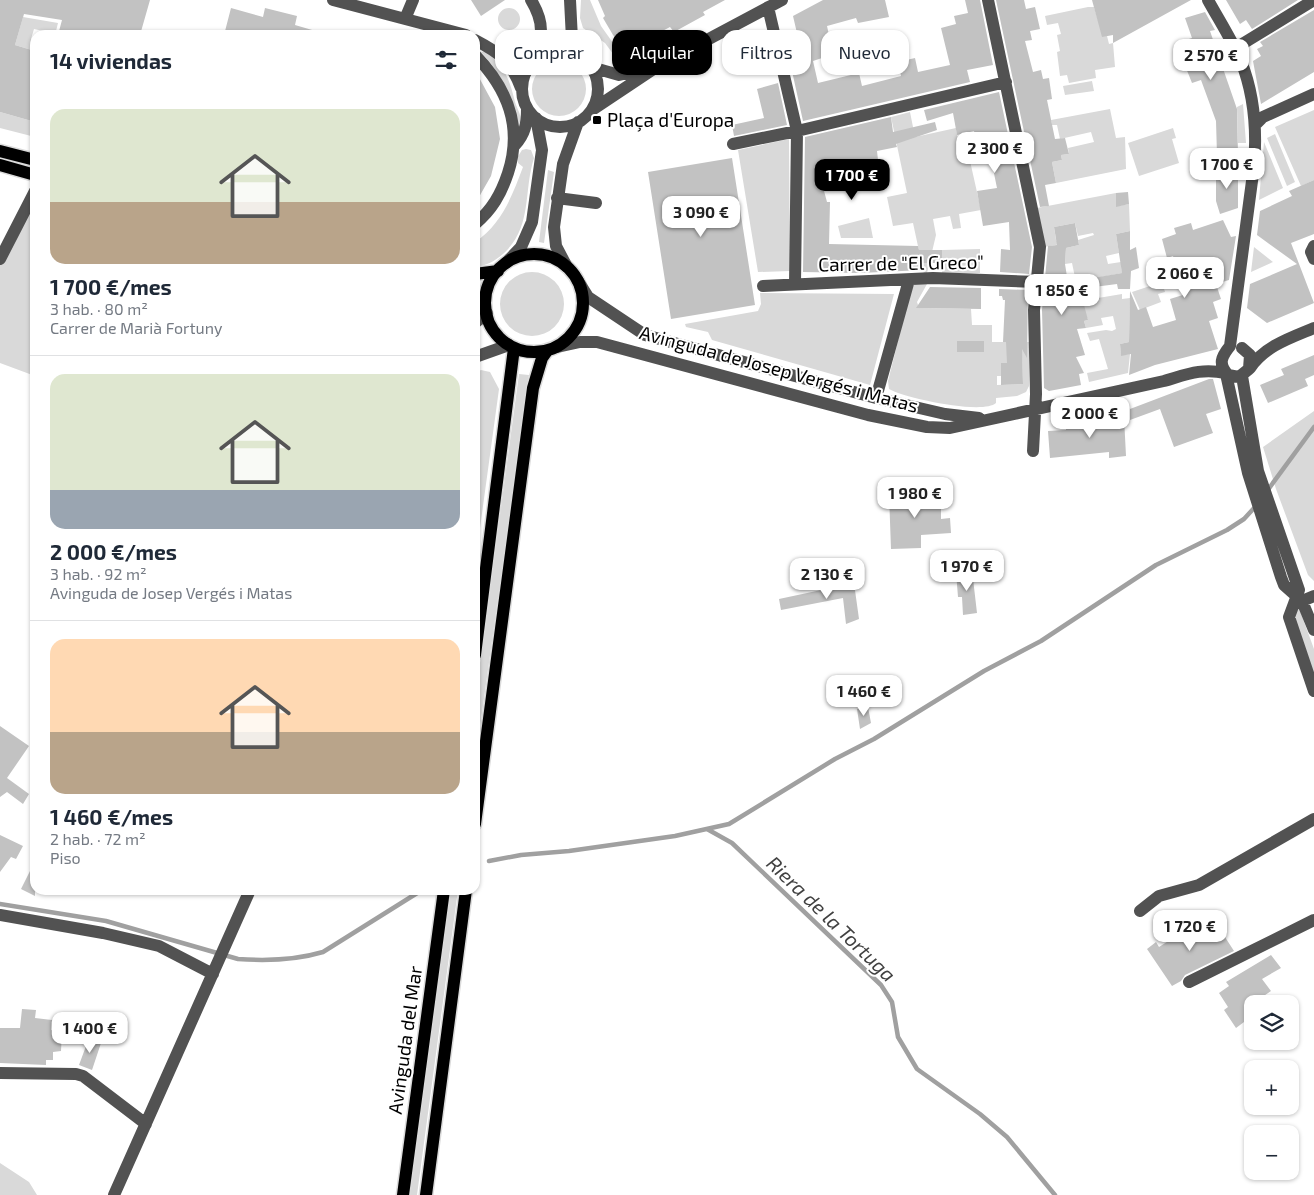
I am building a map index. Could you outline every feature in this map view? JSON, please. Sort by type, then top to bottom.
[{"type":"main road","points":[[0,151],[30,159]]},
{"type":"main road","points":[[0,165],[30,174]]},
{"type":"main road","points":[[480,273],[502,267],[519,256],[535,254],[552,258],[567,267],[578,281],[583,300],[580,320],[570,337],[552,349],[534,352],[512,346],[496,333],[482,310],[487,290],[502,267]]},
{"type":"main road","points":[[480,617],[509,396],[512,346]]},
{"type":"main road","points":[[480,787],[532,398],[536,376],[552,349]]},
{"type":"main road","name":"Avinguda del Mar","points":[[403,1195],[443,895]]},
{"type":"main road","points":[[427,1193],[465,895]]},
{"type":"street","points":[[333,0],[351,3],[448,30]]},
{"type":"street","points":[[405,19],[413,0]]},
{"type":"street","points":[[530,0],[541,19],[542,30]]},
{"type":"street","points":[[570,0],[572,30]]},
{"type":"street","points":[[712,37],[782,0]]},
{"type":"street","points":[[988,0],[1040,247],[1034,310],[1036,394],[1033,451]]},
{"type":"street","points":[[1208,0],[1245,72],[1255,125],[1254,166],[1230,346],[1224,353],[1221,363],[1226,373],[1254,491],[1281,577],[1284,585],[1303,596]]},
{"type":"street","points":[[1234,49],[1314,0]]},
{"type":"street","points":[[768,7],[798,131],[795,284]]},
{"type":"street","points":[[434,26],[442,30]]},
{"type":"street","points":[[480,43],[506,59],[515,72],[532,114],[542,150],[532,222],[521,247],[502,267]]},
{"type":"street","points":[[480,60],[491,71],[502,91],[513,120],[515,145]]},
{"type":"street","points":[[522,89],[525,75]]},
{"type":"street","points":[[590,112],[596,101],[598,90],[595,75]]},
{"type":"street","points":[[532,114],[551,126],[562,127],[578,122],[645,75]]},
{"type":"street","points":[[733,144],[798,131],[1006,82]]},
{"type":"street","points":[[1255,125],[1266,115],[1314,94]]},
{"type":"street","points":[[480,219],[492,207],[503,188],[515,145],[532,114]]},
{"type":"street","points":[[567,267],[556,246],[554,227],[562,164],[578,122]]},
{"type":"street","points":[[557,198],[596,203]]},
{"type":"street","points":[[0,259],[30,200]]},
{"type":"street","points":[[1314,246],[1311,252],[1314,259]]},
{"type":"street","points":[[876,398],[909,280]]},
{"type":"street","name":"Carrer de \"El Greco\"","points":[[763,286],[909,280],[1037,282]]},
{"type":"street","name":"Avinguda de Josep Vergés i Matas","points":[[578,281],[588,296],[645,335],[876,398],[945,414],[992,419]]},
{"type":"street","points":[[1226,373],[1234,377],[1245,373],[1257,357],[1274,346],[1314,328]]},
{"type":"street","name":"Avinguda de Josep Vergés i Matas","points":[[552,349],[580,342],[597,342],[622,347],[868,414],[927,427],[950,428],[1164,381],[1196,371],[1204,370],[1226,373]]},
{"type":"street","points":[[480,356],[512,346]]},
{"type":"street","points":[[1224,353],[1231,347],[1256,349],[1274,346]]},
{"type":"street","points":[[1242,348],[1250,356],[1245,373],[1258,471],[1314,630]]},
{"type":"street","name":"Avinguda de Josep Vergés i Matas","points":[[1196,371],[1224,353]]},
{"type":"street","points":[[1303,596],[1292,605],[1289,617],[1314,691]]},
{"type":"street","points":[[1140,912],[1159,896],[1185,891],[1199,885],[1314,820]]},
{"type":"street","points":[[114,1195],[248,895]]},
{"type":"street","points":[[0,915],[103,933],[159,946],[215,970]]},
{"type":"street","points":[[1189,982],[1314,920]]},
{"type":"street","points":[[0,1073],[76,1074],[83,1076],[146,1124]]},
{"type":"shaded area","points":[[581,0],[590,0],[601,26],[612,42],[612,53],[602,41],[602,30],[586,30],[583,28],[580,18]]},
{"type":"shaded area","points":[[1094,7],[1100,27],[1107,36],[1109,44],[1113,43],[1115,67],[1095,70],[1096,78],[1069,83],[1067,75],[1060,76],[1057,52],[1060,51],[1057,35],[1061,34],[1058,23],[1047,25],[1045,16]]},
{"type":"shaded area","points":[[505,9],[513,9],[519,15],[519,23],[513,29],[505,29],[499,23],[499,15]]},
{"type":"shaded area","points":[[23,17],[58,23],[56,30],[30,30],[30,50],[15,45]]},
{"type":"shaded area","points":[[486,51],[495,60],[495,70],[489,61],[481,52]]},
{"type":"shaded area","points":[[499,75],[505,75],[508,80],[520,115],[517,128],[512,106]]},
{"type":"shaded area","name":"Plaça d'Europa","points":[[536,75],[582,75],[585,84],[584,99],[578,108],[569,114],[559,116],[549,114],[540,108],[534,99],[532,89]]},
{"type":"shaded area","points":[[1092,81],[1094,91],[1065,95],[1063,86]]},
{"type":"shaded area","points":[[1243,104],[1246,143],[1238,143],[1237,107]]},
{"type":"shaded area","points":[[1110,109],[1116,138],[1125,137],[1126,169],[1056,183],[1052,162],[1062,160],[1061,155],[1069,154],[1068,148],[1094,142],[1091,132],[1060,139],[1057,125],[1052,125],[1051,120]]},
{"type":"shaded area","points":[[1314,110],[1314,180],[1301,186],[1275,127]]},
{"type":"shaded area","points":[[0,112],[30,121],[30,136],[0,128]]},
{"type":"shaded area","points":[[910,112],[915,137],[956,128],[958,141],[969,139],[971,151],[968,152],[981,210],[959,214],[961,228],[953,229],[950,216],[933,219],[936,235],[927,273],[924,274],[913,223],[893,226],[887,197],[907,193],[891,117]]},
{"type":"shaded area","points":[[1173,128],[1176,138],[1172,139],[1179,163],[1139,176],[1128,143]]},
{"type":"shaded area","points":[[1275,134],[1295,182],[1287,186],[1267,138]]},
{"type":"shaded area","points":[[789,139],[790,271],[758,272],[738,150]]},
{"type":"shaded area","points":[[1264,142],[1283,188],[1259,200]]},
{"type":"shaded area","points":[[522,150],[531,150],[534,158],[523,221],[512,244],[503,254],[494,261],[480,266],[480,238],[492,227],[505,209],[523,167],[518,163],[517,158]]},
{"type":"shaded area","points":[[548,170],[554,172],[544,243],[539,242]]},
{"type":"shaded area","points":[[1116,193],[1117,206],[1129,204],[1130,231],[1116,234],[1119,253],[1106,256],[1108,264],[1121,262],[1122,273],[1076,282],[1072,263],[1065,264],[1066,248],[1079,245],[1078,240],[1094,235],[1093,233],[1078,236],[1075,223],[1054,227],[1056,240],[1061,244],[1044,247],[1037,208]]},
{"type":"shaded area","points":[[30,205],[30,374],[0,363],[0,264]]},
{"type":"shaded area","points":[[869,218],[873,238],[841,238],[838,226]]},
{"type":"shaded area","points":[[1254,247],[1273,262],[1251,272]]},
{"type":"shaded area","points":[[980,249],[980,273],[942,274],[942,250]]},
{"type":"shaded area","points":[[532,272],[550,278],[558,286],[564,304],[558,322],[550,330],[532,336],[514,330],[506,322],[500,304],[506,286],[514,278]]},
{"type":"shaded area","points":[[1162,282],[1165,292],[1158,294],[1161,302],[1140,310],[1132,292]]},
{"type":"shaded area","points":[[915,284],[927,284],[917,302],[919,308],[971,309],[972,325],[992,325],[992,342],[1029,342],[1029,386],[1026,392],[1017,396],[996,398],[996,403],[976,407],[926,401],[889,389],[888,381],[911,289]],"holes":[[[957,341],[984,342],[984,352],[957,352]],[[1007,355],[1022,355],[1023,384],[997,385],[997,376],[1001,376],[1001,363],[1007,363]]]},
{"type":"shaded area","points":[[760,293],[894,294],[870,385],[712,340],[708,332],[686,327],[685,324],[758,311],[761,304]]},
{"type":"shaded area","points":[[1122,294],[1122,299],[1130,298],[1129,342],[1120,344],[1121,355],[1130,354],[1128,373],[1089,382],[1087,373],[1108,369],[1099,339],[1090,341],[1087,333],[1116,329],[1113,316],[1101,318],[1103,325],[1086,328],[1084,321],[1088,320],[1080,301]]},
{"type":"shaded area","points":[[480,370],[490,372],[499,389],[480,528]]},
{"type":"shaded area","points":[[519,374],[529,375],[480,727],[480,663]]},
{"type":"shaded area","points":[[1314,411],[1314,581],[1308,575],[1276,489],[1263,447]]},
{"type":"shaded area","points":[[1299,608],[1314,649],[1314,681],[1295,627],[1295,611]]},
{"type":"shaded area","points":[[448,895],[457,895],[417,1195],[408,1195]]},
{"type":"shaded area","points":[[0,1163],[29,1182],[37,1195],[0,1195]]},
{"type":"building","points":[[0,0],[150,0],[141,30],[59,30],[62,20],[24,14],[15,45],[30,50],[30,121],[0,112]]},
{"type":"building","points":[[471,0],[505,0],[481,16]]},
{"type":"building","points":[[598,0],[725,0],[703,12],[705,15],[678,30],[672,30],[670,27],[664,30],[612,30],[612,33],[603,18],[605,16]]},
{"type":"building","points":[[823,0],[885,0],[889,17],[858,23],[856,18],[827,26],[828,30],[821,30],[821,58],[813,61],[818,83],[851,75],[859,75],[862,86],[901,75],[909,75],[909,59],[915,58],[918,72],[950,65],[941,28],[956,24],[954,16],[968,13],[965,0],[980,0],[993,65],[967,70],[970,82],[803,121],[793,75],[811,75],[811,30],[796,30],[793,16]]},
{"type":"building","points":[[996,0],[1024,0],[1026,9],[1035,7],[1040,29],[1030,31],[1032,40],[1025,41],[1033,72],[1041,70],[1043,79],[1049,78],[1052,99],[1047,100],[1055,139],[1065,138],[1069,154],[1061,155],[1062,160],[1052,162],[1056,183],[1045,185],[1049,206],[1040,207]]},
{"type":"building","points":[[1092,0],[1191,0],[1113,43],[1113,35],[1102,37]]},
{"type":"building","points":[[1226,0],[1298,0],[1252,29],[1246,20],[1240,24]]},
{"type":"building","points":[[231,8],[263,17],[265,8],[297,16],[295,25],[312,30],[225,30]]},
{"type":"building","points":[[1314,10],[1314,72],[1261,104],[1253,61],[1261,56],[1257,49],[1263,46],[1260,42]]},
{"type":"building","points":[[1205,12],[1215,30],[1210,31],[1237,109],[1238,155],[1217,155],[1216,121],[1201,80],[1192,83],[1176,43],[1192,38],[1185,18]]},
{"type":"building","points":[[480,79],[495,107],[500,139],[491,176],[480,195]]},
{"type":"building","points":[[778,83],[787,125],[734,136],[732,125],[764,118],[757,89]]},
{"type":"building","points":[[999,92],[1032,247],[1029,274],[1000,272],[1001,249],[1010,250],[1009,222],[983,226],[977,191],[997,188],[991,159],[985,160],[985,156],[980,157],[974,131],[957,135],[953,113],[927,121],[924,110]]},
{"type":"building","points":[[891,117],[893,132],[935,122],[937,130],[896,144],[897,147],[877,151],[878,160],[827,170],[828,176],[820,176],[827,202],[830,202],[829,244],[918,246],[919,250],[942,250],[942,263],[921,263],[923,270],[860,273],[803,272],[805,137]]},
{"type":"building","points":[[732,158],[755,305],[671,319],[648,172]]},
{"type":"building","points":[[1238,167],[1238,208],[1220,214],[1216,201],[1216,174]]},
{"type":"building","points":[[1314,180],[1314,234],[1291,243],[1314,303],[1267,323],[1247,308],[1250,284],[1297,264],[1257,235],[1260,211],[1292,196],[1289,191]]},
{"type":"building","points":[[1128,192],[1129,204],[1116,207],[1116,193]]},
{"type":"building","points":[[1223,220],[1231,237],[1236,236],[1229,280],[1216,284],[1221,299],[1213,302],[1218,318],[1209,321],[1218,349],[1155,365],[1129,375],[1131,354],[1121,356],[1120,344],[1129,342],[1130,291],[1138,310],[1146,307],[1153,327],[1176,320],[1170,299],[1186,294],[1173,256],[1167,258],[1162,239],[1176,234],[1174,228],[1191,223],[1193,230]]},
{"type":"building","points":[[1075,223],[1079,245],[1066,248],[1065,264],[1068,283],[1083,281],[1085,300],[1083,301],[1088,320],[1084,321],[1086,328],[1077,329],[1085,355],[1076,357],[1084,373],[1079,374],[1081,385],[1049,391],[1044,388],[1042,310],[1048,246],[1057,245],[1054,227]]},
{"type":"building","points":[[1130,231],[1130,250],[1136,247],[1139,268],[1131,271],[1130,289],[1118,289],[1117,284],[1094,287],[1093,278],[1122,273],[1116,234]]},
{"type":"building","points":[[930,287],[981,288],[981,309],[916,308]]},
{"type":"building","points":[[999,289],[1028,290],[1027,358],[1022,349],[1023,384],[1001,385],[1001,363],[1007,363],[1006,342],[1003,342],[1005,300],[1003,300],[1002,296],[999,296]]},
{"type":"building","points":[[957,341],[984,341],[984,352],[957,352]]},
{"type":"building","points":[[1314,355],[1314,375],[1305,379],[1308,386],[1268,403],[1260,385],[1284,375],[1281,369]]},
{"type":"building","points":[[1213,379],[1221,409],[1206,414],[1213,433],[1174,447],[1160,409],[1130,420],[1130,409]]},
{"type":"building","points":[[1124,417],[1126,456],[1109,458],[1109,452],[1050,458],[1048,431],[1066,430],[1066,425],[1107,422],[1107,418]]},
{"type":"building","points":[[941,493],[941,519],[950,518],[951,533],[921,535],[921,548],[891,549],[889,494]]},
{"type":"building","points":[[972,570],[977,613],[963,615],[962,597],[958,597],[956,572]]},
{"type":"building","points":[[854,583],[859,619],[846,624],[843,598],[781,610],[779,599]]},
{"type":"building","points":[[868,707],[871,723],[860,729],[857,709]]},
{"type":"building","points":[[0,726],[29,746],[7,778],[29,794],[23,804],[7,792],[0,797]]},
{"type":"building","points":[[0,835],[23,846],[16,859],[11,857],[0,872]]},
{"type":"building","points":[[30,871],[30,894],[21,889]]},
{"type":"building","points":[[1214,920],[1234,951],[1185,975],[1181,981],[1172,986],[1147,949],[1156,942],[1159,947],[1184,931],[1189,939]]},
{"type":"building","points":[[1271,955],[1281,968],[1262,979],[1271,991],[1265,995],[1244,995],[1244,1022],[1236,1028],[1224,1010],[1228,1007],[1219,993],[1229,986],[1226,982]]},
{"type":"building","points":[[22,1009],[36,1010],[35,1018],[52,1020],[51,1030],[62,1032],[61,1051],[53,1052],[53,1060],[46,1060],[46,1065],[0,1063],[0,1028],[20,1028]]},
{"type":"building","points":[[89,1038],[101,1043],[92,1070],[79,1065]]},
{"type":"waterway","points":[[1267,491],[1314,427]]},
{"type":"waterway","points":[[489,861],[521,855],[569,851],[675,836],[729,824],[835,759],[874,739],[984,671],[1041,641],[1156,565],[1227,530],[1244,519],[1255,507]]},
{"type":"waterway","name":"Riera de la Tortuga","points":[[707,829],[732,843],[881,985],[892,1002],[898,1037],[917,1069],[980,1114],[1007,1137],[1055,1195]]},
{"type":"waterway","points":[[0,904],[106,921],[238,959],[270,960],[302,957],[323,952],[414,895]]},
{"type":"place","name":"Plaça d'Europa","points":[[597,120]]}]
